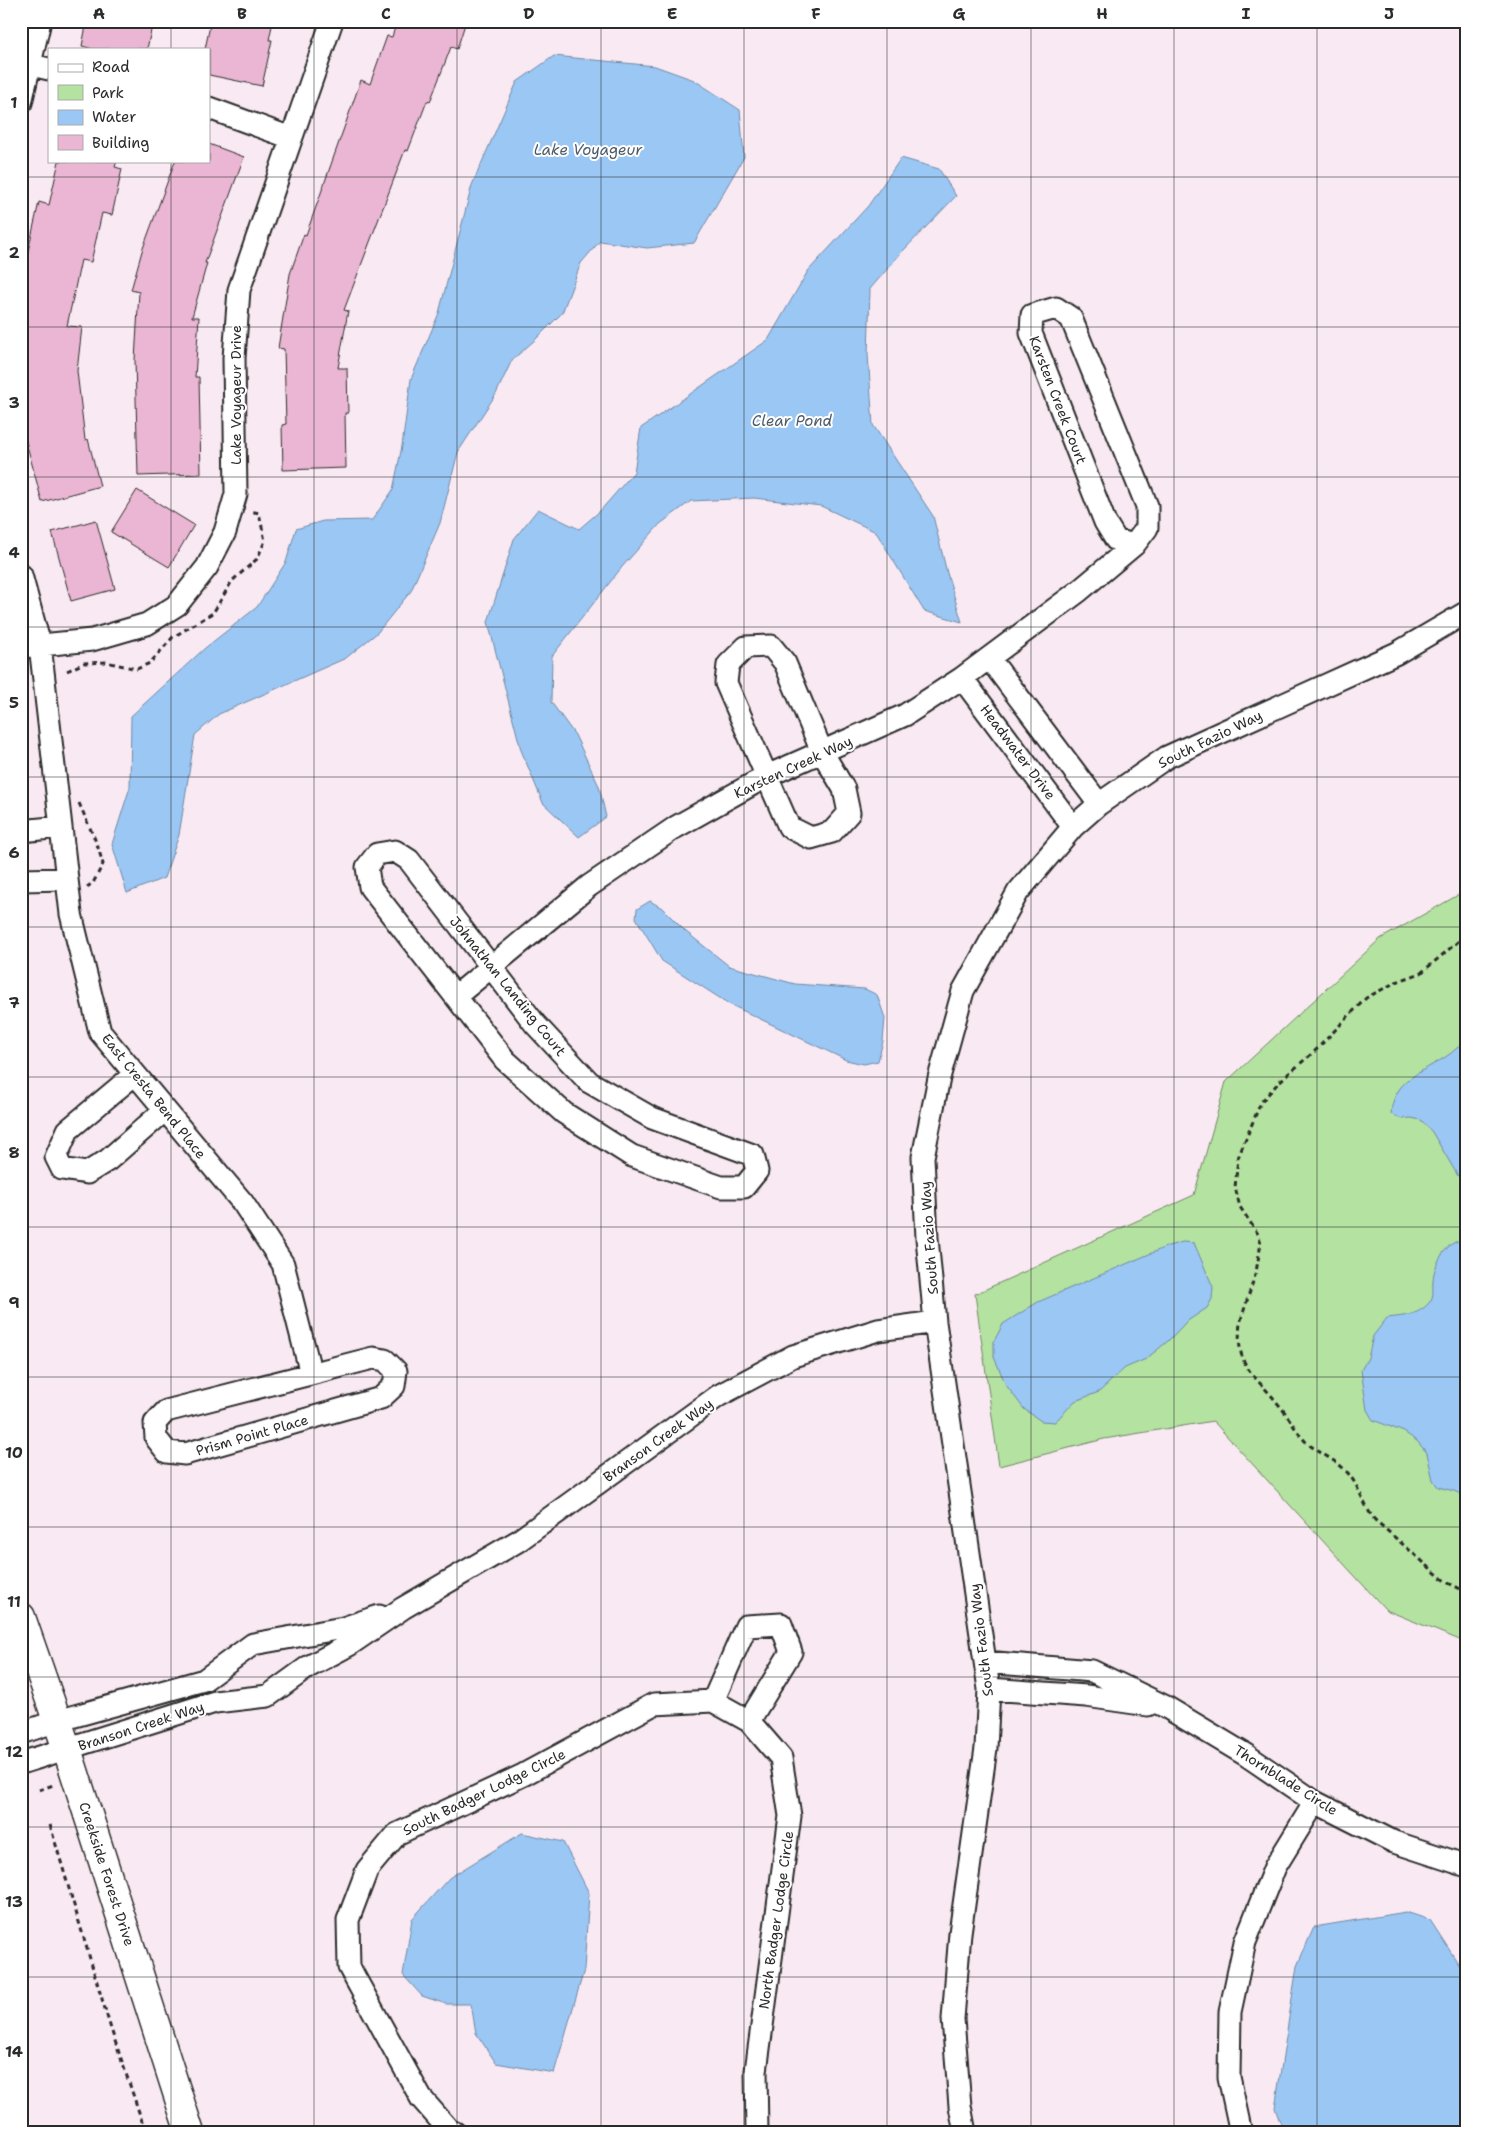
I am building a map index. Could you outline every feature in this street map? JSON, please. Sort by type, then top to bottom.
[{"type":"main road","name":"Creekside Forest Drive","points":[[21,1617],[67,1749],[190,2133]]},
{"type":"street","points":[[21,103],[40,67],[40,21]]},
{"type":"street","name":"Lake Voyageur Drive","points":[[30,646],[92,640],[147,624],[177,605],[207,567],[225,532],[236,494],[234,358],[239,290],[332,21]]},
{"type":"street","points":[[210,108],[291,138]]},
{"type":"street","name":"Karsten Creek Court","points":[[1056,308],[1071,318],[1147,506],[1147,528],[1134,544],[1116,540],[1105,522],[1031,333],[1032,315],[1056,308]]},
{"type":"street","name":"Karsten Creek Way","points":[[456,996],[589,886],[676,827],[767,776],[906,715],[962,678],[1079,591],[1134,544]]},
{"type":"street","name":"East Cresta Bend Place","points":[[21,575],[30,646],[61,827],[71,914],[100,1032],[243,1204],[283,1264],[311,1374]]},
{"type":"street","name":"South Fazio Way","points":[[965,2133],[960,2106],[953,2020],[960,1933],[986,1748],[989,1689],[935,1322],[927,1238],[923,1157],[938,1078],[962,992],[1018,892],[1073,826],[1098,804],[1167,757],[1397,653],[1467,612]]},
{"type":"street","points":[[771,646],[785,663],[822,752],[844,789],[849,813],[832,832],[811,838],[789,827],[767,776],[726,683],[728,665],[746,647],[771,646]]},
{"type":"street","points":[[989,658],[1098,804]]},
{"type":"street","name":"Headwater Drive","points":[[962,678],[1073,826]]},
{"type":"street","points":[[21,831],[61,827]]},
{"type":"street","name":"Johnathan Landing Court","points":[[395,851],[409,860],[535,1024],[588,1082],[652,1118],[753,1155],[757,1171],[744,1187],[721,1187],[632,1156],[564,1113],[505,1060],[456,996],[370,887],[367,866],[377,854],[395,851]]},
{"type":"street","points":[[21,880],[67,878]]},
{"type":"street","points":[[135,1074],[68,1130],[56,1157],[62,1169],[87,1173],[108,1160],[165,1110]]},
{"type":"street","name":"Branson Creek Way","points":[[21,1763],[215,1702],[268,1696],[308,1667],[349,1645],[402,1608],[518,1541],[718,1396],[794,1356],[878,1330],[935,1322]]},
{"type":"street","name":"Prism Point Place","points":[[373,1358],[385,1360],[396,1371],[394,1386],[382,1398],[185,1454],[167,1452],[156,1438],[155,1423],[166,1411],[311,1374],[373,1358]]},
{"type":"street","name":"Branson Creek Way","points":[[21,1733],[57,1721],[204,1680],[254,1644],[343,1628],[402,1608]]},
{"type":"street","points":[[713,1701],[746,1626],[781,1624],[791,1652],[749,1720]]},
{"type":"street","points":[[293,1638],[308,1667]]},
{"type":"street","name":"Thornblade Circle","points":[[986,1662],[1092,1671],[1166,1707],[1246,1754],[1315,1802],[1394,1842],[1467,1866]]},
{"type":"street","name":"Branson Creek Way","points":[[204,1680],[215,1702]]},
{"type":"street","name":"Thornblade Circle","points":[[989,1689],[1086,1696],[1166,1707]]},
{"type":"street","name":"South Badger Lodge Circle","points":[[451,2132],[421,2098],[349,1967],[348,1920],[367,1870],[397,1834],[523,1775],[654,1704],[713,1701]]},
{"type":"street","name":"North Badger Lodge Circle","points":[[713,1701],[749,1720],[781,1758],[790,1816],[756,2071],[757,2133]]},
{"type":"street","points":[[1241,2133],[1230,2077],[1230,2012],[1245,1942],[1275,1867],[1315,1802]]},
{"type":"path","points":[[1467,937],[1453,946],[1421,973],[1396,982],[1366,998],[1315,1051],[1267,1094],[1256,1110],[1238,1158],[1235,1187],[1240,1207],[1258,1234],[1261,1243],[1256,1272],[1238,1340],[1250,1374],[1281,1406],[1306,1442],[1347,1471],[1366,1510],[1375,1520],[1446,1582],[1467,1592]]},
{"type":"path","points":[[39,1790],[59,1783]]},
{"type":"path","points":[[50,1825],[111,2029],[146,2133]]},
{"type":"green space","points":[[1467,890],[1467,1643],[1386,1610],[1213,1421],[1104,1439],[999,1466],[975,1294],[1194,1195],[1226,1082],[1380,939]]},
{"type":"water","name":"Lake Voyageur","points":[[554,56],[655,66],[694,80],[740,110],[744,157],[694,243],[647,248],[600,241],[581,263],[562,313],[512,360],[496,394],[458,452],[440,523],[411,591],[377,633],[346,658],[219,714],[195,735],[179,835],[164,878],[127,893],[112,844],[130,787],[131,716],[205,648],[257,607],[286,562],[296,529],[323,521],[372,520],[393,490],[402,446],[411,379],[439,313],[472,185],[517,82]]},
{"type":"water","name":"Clear Pond","points":[[901,158],[939,169],[956,196],[901,253],[870,289],[868,355],[873,425],[933,516],[947,573],[962,622],[924,611],[876,532],[821,506],[754,498],[691,501],[660,524],[622,567],[552,656],[551,702],[575,735],[599,786],[606,817],[579,837],[543,803],[521,750],[488,622],[514,539],[538,509],[579,529],[600,511],[634,472],[641,428],[768,340],[808,271],[868,206]]},
{"type":"water","points":[[650,901],[662,908],[685,931],[729,966],[795,984],[865,989],[877,995],[885,1018],[883,1041],[878,1061],[864,1064],[846,1060],[729,1004],[662,961],[636,918],[637,909]]},
{"type":"water","points":[[1467,1036],[1467,1179],[1458,1176],[1432,1132],[1421,1120],[1402,1119],[1391,1114],[1394,1099],[1401,1087],[1410,1078],[1446,1057]]},
{"type":"water","points":[[1467,1240],[1467,1497],[1438,1487],[1433,1480],[1427,1453],[1417,1441],[1404,1432],[1373,1420],[1367,1410],[1361,1370],[1368,1358],[1373,1336],[1387,1318],[1415,1313],[1429,1303],[1433,1295],[1433,1276],[1446,1249],[1455,1242]]},
{"type":"water","points":[[1183,1242],[1194,1243],[1213,1287],[1212,1299],[1207,1308],[1186,1322],[1168,1341],[1146,1359],[1125,1368],[1099,1392],[1075,1401],[1055,1422],[1041,1421],[1024,1409],[1006,1385],[994,1357],[994,1341],[1003,1324],[1038,1302],[1168,1246]]},
{"type":"water","points":[[522,1833],[563,1842],[589,1893],[584,1970],[554,2073],[496,2063],[476,2033],[471,2004],[446,2004],[422,1996],[403,1975],[412,1919],[449,1878]]},
{"type":"water","points":[[1406,1912],[1430,1920],[1467,1977],[1467,2133],[1284,2133],[1275,2108],[1297,1966],[1314,1927]]},
{"type":"building","points":[[87,21],[153,21],[147,48],[89,48],[82,46]]},
{"type":"building","points":[[211,21],[273,21],[269,40],[272,40],[262,86],[210,75],[210,48],[205,48]]},
{"type":"building","points":[[397,21],[466,21],[457,49],[451,47],[430,102],[427,101],[408,151],[405,150],[344,310],[348,311],[338,368],[347,368],[348,413],[345,413],[346,468],[283,470],[282,425],[286,424],[284,349],[278,348],[290,274],[304,234],[306,235],[361,80],[370,84],[387,36],[392,37]]},
{"type":"building","points":[[210,144],[244,157],[205,263],[207,263],[192,317],[199,317],[195,377],[199,377],[201,474],[138,476],[135,360],[139,292],[131,290],[142,251],[175,162],[210,162]]},
{"type":"building","points":[[59,162],[117,162],[115,167],[122,169],[112,215],[102,213],[91,262],[81,260],[67,326],[82,327],[77,371],[85,440],[88,439],[100,486],[42,502],[24,434],[21,435],[21,255],[27,256],[39,202],[49,205]]},
{"type":"building","points":[[137,490],[194,525],[169,567],[111,532]]},
{"type":"building","points":[[96,520],[115,589],[71,601],[52,532]]}]
